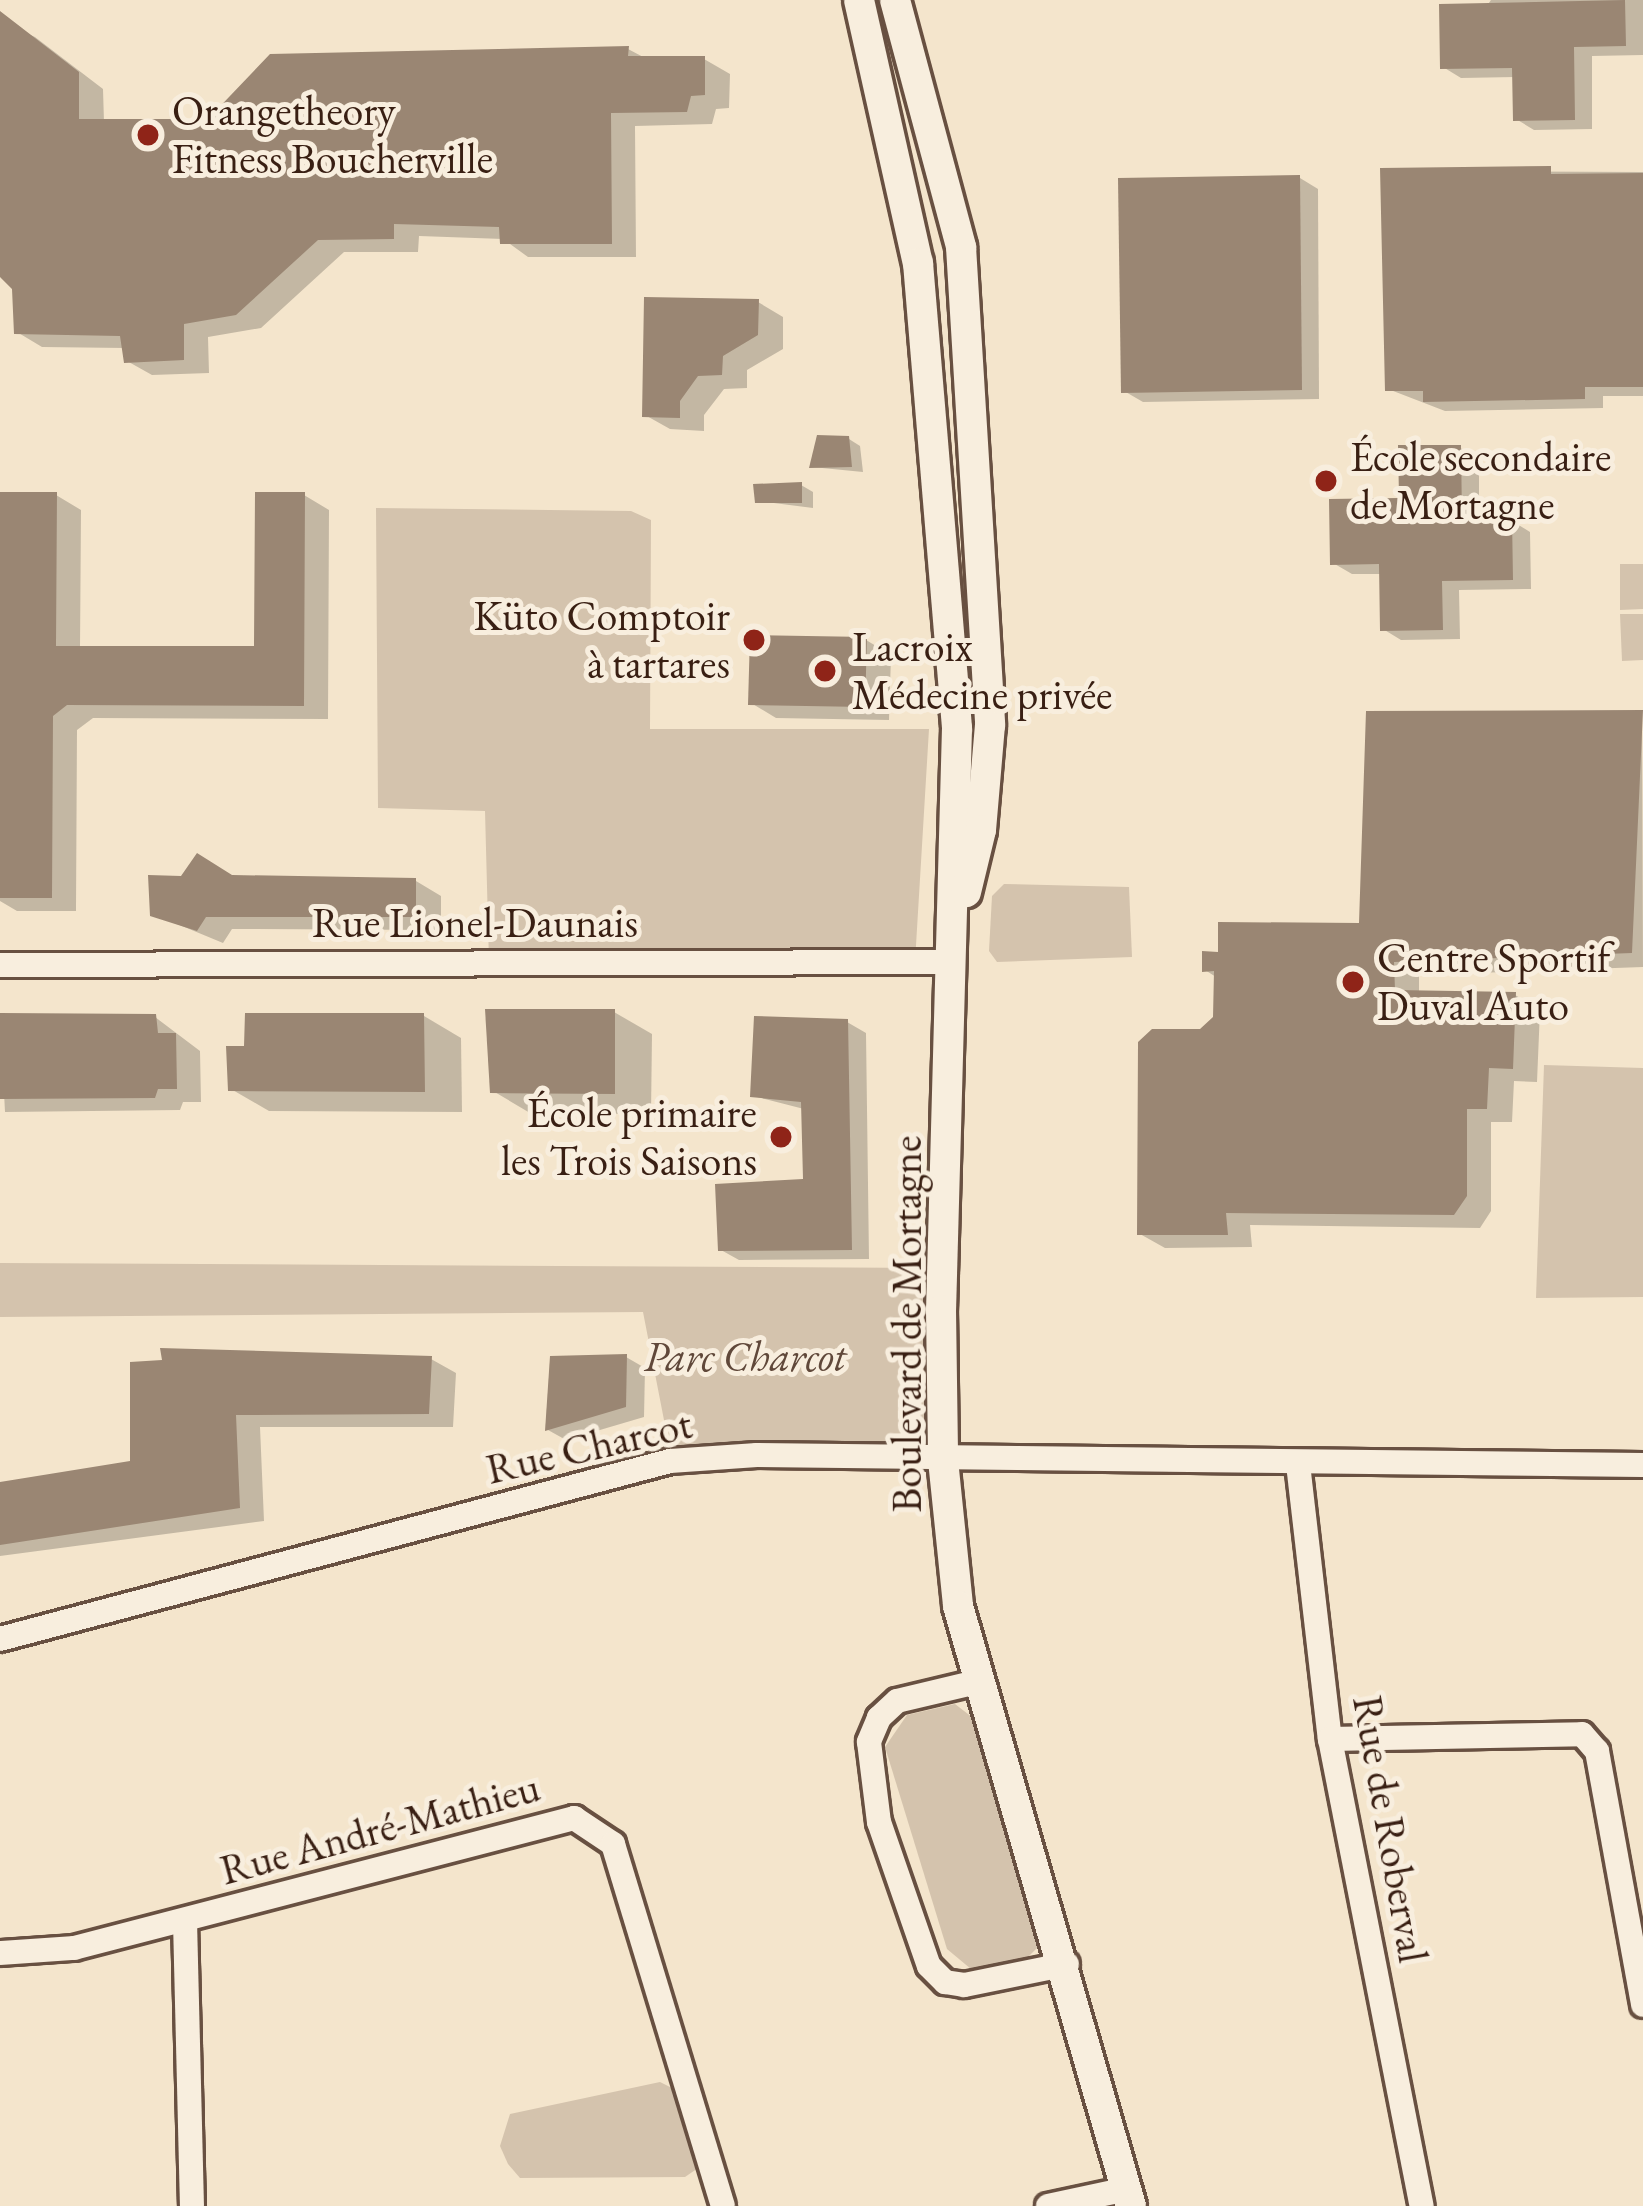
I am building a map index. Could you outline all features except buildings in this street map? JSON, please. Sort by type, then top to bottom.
[{"type":"street","name":"Boulevard de Mortagne","points":[[859,0],[924,319],[957,728],[943,1460],[958,1606],[1067,1964],[1129,2197],[1048,2206]]},
{"type":"street","name":"Boulevard de Mortagne","points":[[895,0],[961,247],[990,725],[981,830],[950,962]]},
{"type":"street","name":"Rue Lionel-Daunais","points":[[0,965],[950,962]]},
{"type":"street","name":"Rue Charcot","points":[[0,1639],[670,1461],[1643,1465]]},
{"type":"street","name":"Rue de Roberval","points":[[1298,1464],[1330,1739],[1422,2206]]},
{"type":"street","points":[[981,1681],[897,1701],[879,1718],[869,1742],[880,1822],[929,1966],[945,1982],[964,1985],[1067,1964]]},
{"type":"street","points":[[1330,1739],[1582,1734],[1597,1751],[1643,2005]]},
{"type":"street","name":"Rue André-Mathieu","points":[[0,1953],[74,1948],[574,1818],[613,1844],[723,2206]]},
{"type":"street","points":[[185,1921],[192,2206]]},
{"type":"green space","points":[[376,508],[631,511],[651,520],[650,729],[929,729],[915,962],[489,962],[485,811],[378,808]]},
{"type":"green space","points":[[1620,564],[1643,564],[1643,609],[1620,610]]},
{"type":"green space","points":[[1620,614],[1643,614],[1643,660],[1622,661]]},
{"type":"green space","points":[[1004,884],[1129,887],[1132,957],[997,962],[989,951],[992,896]]},
{"type":"green space","points":[[1544,1065],[1643,1068],[1643,1297],[1536,1298]]},
{"type":"green space","name":"Parc Charcot","points":[[0,1263],[932,1268],[932,1442],[670,1451],[643,1312],[0,1317]]},
{"type":"green space","points":[[955,1704],[977,1721],[1044,1941],[1023,1962],[971,1969],[947,1949],[885,1747],[907,1715]]},
{"type":"green space","points":[[660,2082],[678,2091],[701,2166],[685,2177],[520,2178],[508,2164],[500,2146],[510,2114]]},
{"type":"place","name":"Orangetheory Fitness Boucherville","points":[[148,135]]},
{"type":"place","name":"École secondaire de Mortagne","points":[[1326,481]]},
{"type":"place","name":"Küto Comptoir à tartares","points":[[754,640]]},
{"type":"place","name":"Lacroix Médecine privée","points":[[825,671]]},
{"type":"place","name":"Centre Sportif Duval Auto","points":[[1353,982]]},
{"type":"place","name":"École primaire les Trois Saisons","points":[[781,1137]]}]
